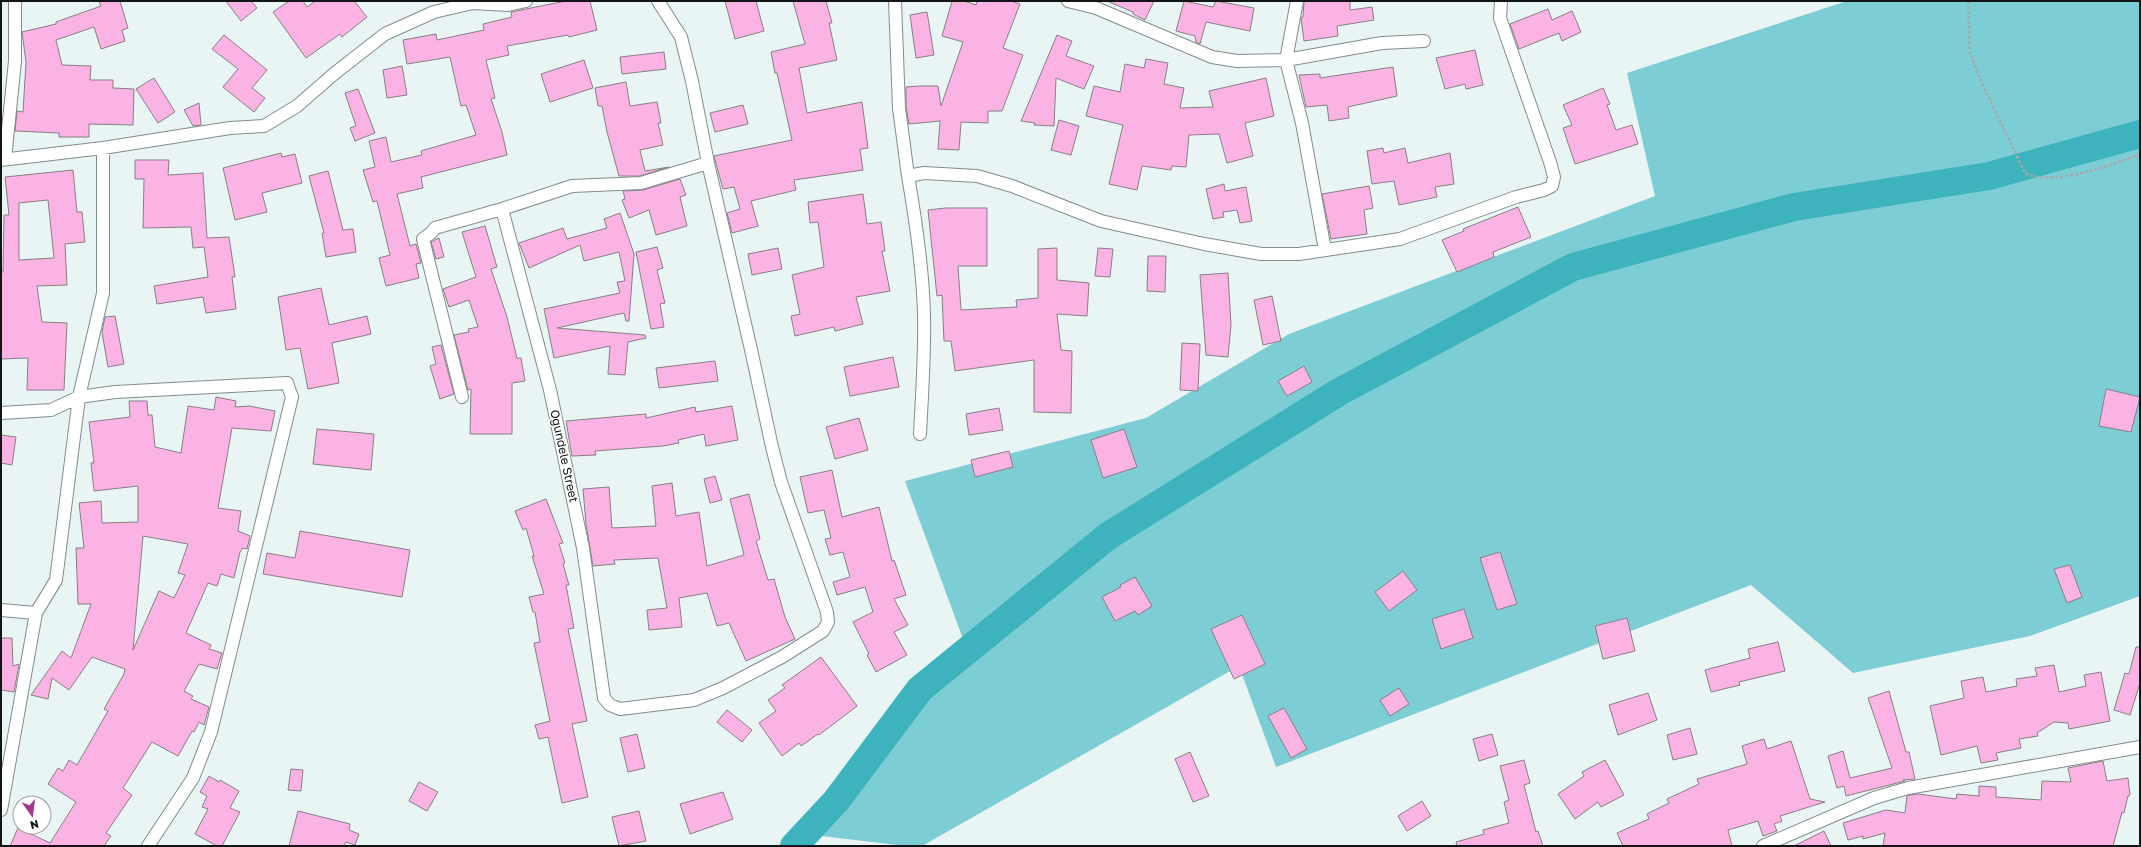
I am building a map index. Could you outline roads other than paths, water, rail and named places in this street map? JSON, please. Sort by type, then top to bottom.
[{"type":"street","points":[[15,1],[15,61],[3,160],[103,148],[230,128],[264,126],[297,106],[335,73],[385,34],[434,12],[473,3],[508,5],[526,1]]},
{"type":"street","points":[[462,397],[423,239],[435,228],[502,209],[572,186],[641,183],[708,163],[692,81],[680,37],[658,1]]},
{"type":"street","points":[[895,1],[899,108],[908,176],[916,221],[923,285],[924,317],[920,434]]},
{"type":"street","points":[[1068,1],[1096,4],[1212,57],[1237,60],[1286,60],[1382,43],[1424,41]]},
{"type":"street","points":[[1296,1],[1286,60],[1302,123],[1325,250]]},
{"type":"street","points":[[908,176],[924,173],[977,176],[1012,186],[1101,221],[1204,244],[1261,254],[1299,254],[1400,239],[1516,197],[1544,190],[1552,186],[1554,177],[1550,162],[1500,18],[1501,1]]},
{"type":"street","points":[[1,810],[36,613],[56,580],[79,397],[103,293],[103,148]]},
{"type":"street","name":"Ogundele Street","points":[[502,209],[550,390],[583,548],[604,698],[610,705],[620,709],[694,700],[723,688],[782,657],[823,631],[828,622],[827,612],[781,482],[708,163]]},
{"type":"street","points":[[1,413],[51,410],[79,397],[115,392],[287,383],[292,397],[211,732],[193,778],[148,846]]},
{"type":"street","points":[[1,610],[36,613]]},
{"type":"street","points":[[1763,846],[1874,798],[1908,788],[2140,747]]},
{"type":"waterway","points":[[794,846],[836,801],[920,689],[1108,536],[1339,392],[1573,267],[1794,207],[1989,176],[2140,134]]}]
